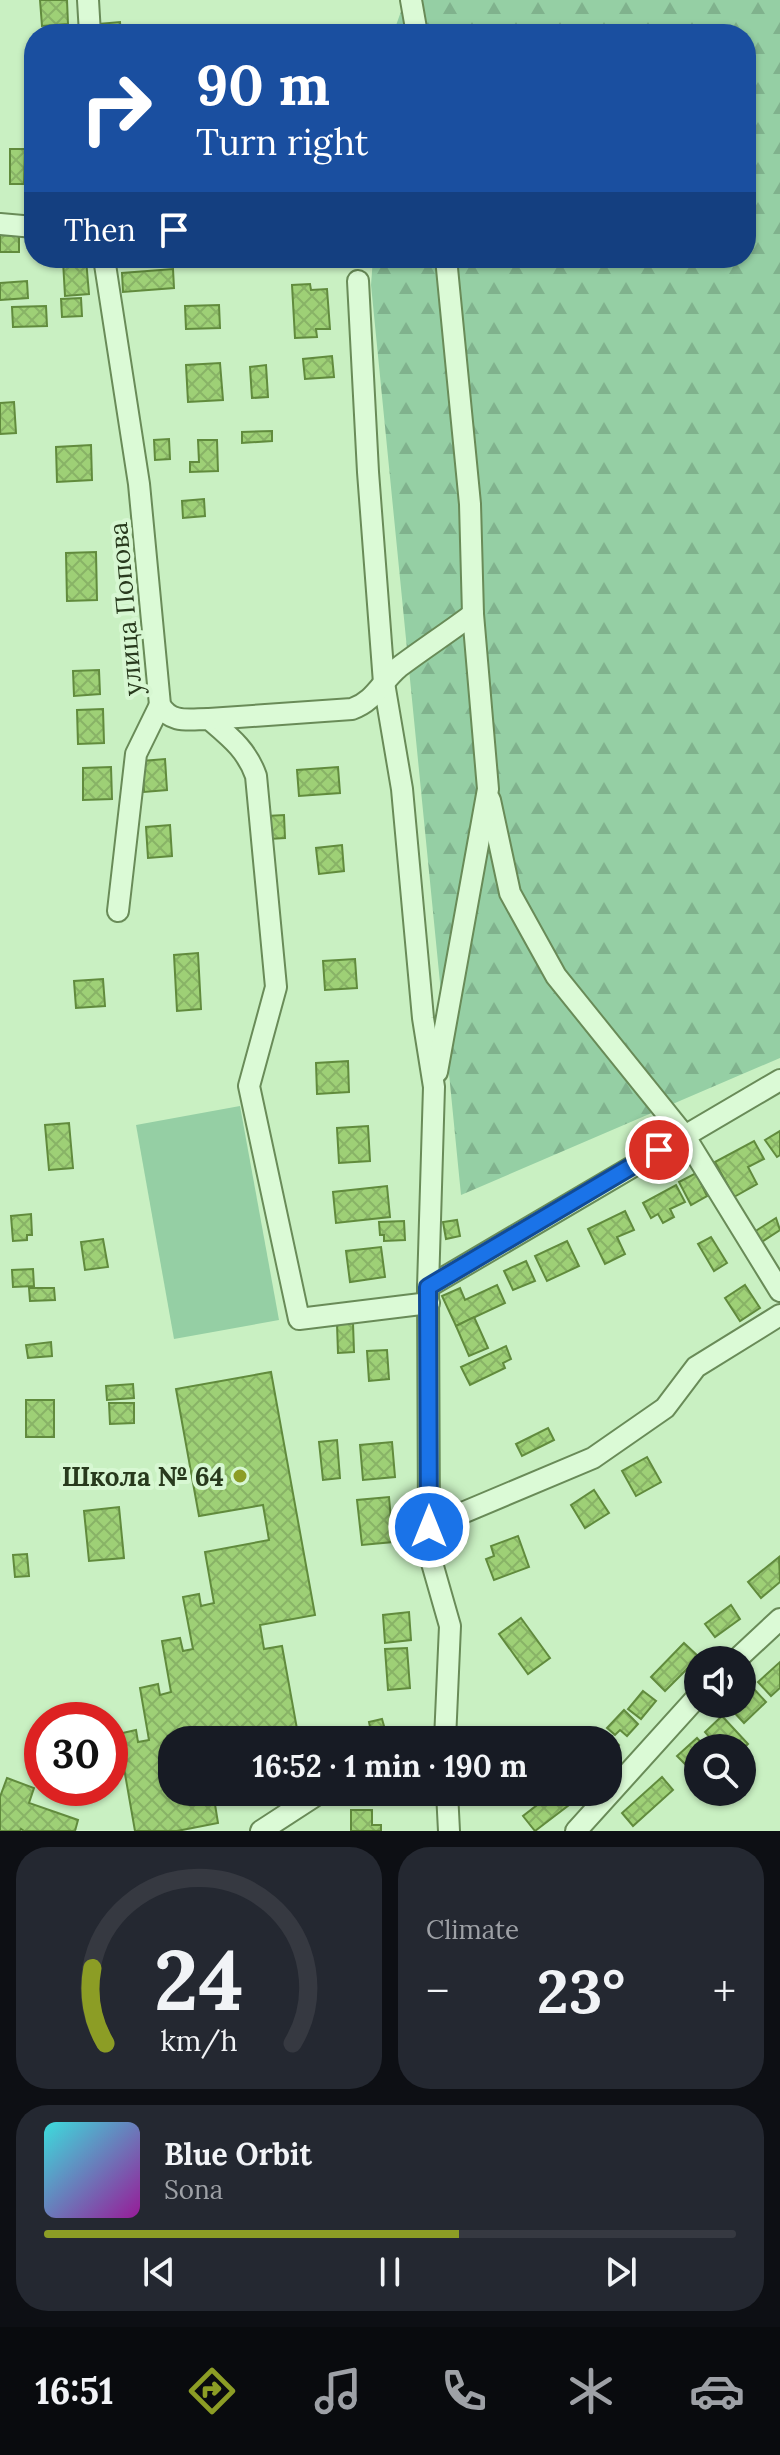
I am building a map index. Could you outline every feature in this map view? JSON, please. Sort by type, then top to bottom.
[{"type":"street","points":[[88,0],[89,24]]},
{"type":"street","points":[[411,0],[415,24]]},
{"type":"street","points":[[0,224],[24,226]]},
{"type":"street","name":"улица Попова","points":[[106,268],[139,484],[160,705],[166,715],[176,719],[209,719],[352,709],[373,698],[397,669],[473,614]]},
{"type":"street","points":[[447,268],[470,504],[473,614],[488,789],[510,893],[556,976],[684,1135],[780,1291]]},
{"type":"street","points":[[358,281],[384,683],[402,789],[423,1018],[434,1087]]},
{"type":"street","points":[[118,911],[136,754],[160,705]]},
{"type":"street","points":[[209,719],[240,745],[256,776],[276,987],[249,1086],[299,1319],[428,1295],[684,1135],[780,1080]]},
{"type":"street","points":[[443,1726],[450,1626],[430,1556],[429,1527],[428,1295],[434,1087],[488,789]]},
{"type":"street","points":[[429,1527],[593,1458],[665,1408],[696,1367],[780,1315]]},
{"type":"street","points":[[751,1646],[780,1619]]},
{"type":"street","points":[[576,1831],[684,1711]]},
{"type":"street","points":[[261,1831],[299,1806]]},
{"type":"street","points":[[448,1806],[449,1831]]},
{"type":"green space","points":[[405,0],[780,0],[780,1058],[461,1195],[371,285],[372,268],[756,268],[756,24],[397,24]]},
{"type":"green space","points":[[240,1106],[279,1320],[174,1339],[136,1125]]},
{"type":"building","points":[[40,0],[67,0],[68,24],[42,24]]},
{"type":"building","points":[[10,149],[24,149],[24,184],[10,184]]},
{"type":"building","points":[[0,235],[19,236],[19,252],[0,252]]},
{"type":"building","points":[[63,268],[87,268],[89,294],[65,296]]},
{"type":"building","points":[[173,269],[174,288],[123,292],[122,273]]},
{"type":"building","points":[[27,281],[28,298],[0,300],[0,283]]},
{"type":"building","points":[[310,284],[311,290],[327,289],[330,329],[316,329],[317,337],[295,338],[292,285]]},
{"type":"building","points":[[81,298],[82,316],[62,317],[61,299]]},
{"type":"building","points":[[219,305],[220,328],[186,329],[185,306]]},
{"type":"building","points":[[46,306],[47,326],[13,327],[12,307]]},
{"type":"building","points":[[332,356],[334,377],[305,379],[303,359]]},
{"type":"building","points":[[220,363],[223,400],[188,402],[186,365]]},
{"type":"building","points":[[266,365],[268,397],[252,398],[250,367]]},
{"type":"building","points":[[14,402],[16,433],[0,434],[0,403]]},
{"type":"building","points":[[272,431],[272,441],[242,443],[242,432]]},
{"type":"building","points":[[169,439],[170,459],[155,460],[154,440]]},
{"type":"building","points":[[198,440],[217,440],[218,471],[190,472],[190,462],[199,462]]},
{"type":"building","points":[[91,445],[92,480],[57,482],[56,447]]},
{"type":"building","points":[[204,499],[205,516],[183,518],[182,501]]},
{"type":"building","points":[[96,552],[97,600],[67,601],[66,553]]},
{"type":"building","points":[[99,670],[100,694],[74,696],[73,671]]},
{"type":"building","points":[[103,709],[104,743],[78,744],[77,710]]},
{"type":"building","points":[[165,759],[167,790],[144,792],[142,761]]},
{"type":"building","points":[[111,767],[112,799],[83,800],[83,768]]},
{"type":"building","points":[[338,767],[340,793],[299,796],[297,770]]},
{"type":"building","points":[[284,815],[285,838],[269,839],[267,816]]},
{"type":"building","points":[[170,825],[172,856],[148,858],[146,827]]},
{"type":"building","points":[[342,845],[344,871],[319,874],[316,848]]},
{"type":"building","points":[[198,953],[201,1009],[177,1011],[174,955]]},
{"type":"building","points":[[355,959],[357,988],[325,990],[323,961]]},
{"type":"building","points":[[103,979],[105,1006],[76,1008],[74,981]]},
{"type":"building","points":[[348,1061],[349,1092],[317,1094],[316,1063]]},
{"type":"building","points":[[69,1123],[73,1168],[49,1170],[45,1125]]},
{"type":"building","points":[[368,1126],[370,1161],[339,1163],[337,1128]]},
{"type":"building","points":[[780,1131],[780,1155],[777,1157],[765,1140]]},
{"type":"building","points":[[754,1141],[764,1159],[748,1167],[757,1184],[734,1197],[715,1162]]},
{"type":"building","points":[[696,1173],[707,1196],[691,1205],[679,1182]]},
{"type":"building","points":[[676,1185],[685,1202],[670,1209],[674,1217],[663,1223],[658,1214],[651,1218],[643,1203]]},
{"type":"building","points":[[387,1186],[390,1217],[336,1223],[333,1192]]},
{"type":"building","points":[[625,1211],[634,1230],[617,1237],[625,1254],[605,1264],[588,1229]]},
{"type":"building","points":[[31,1214],[32,1235],[27,1235],[27,1240],[13,1241],[11,1216]]},
{"type":"building","points":[[776,1218],[780,1230],[760,1243],[754,1232]]},
{"type":"building","points":[[457,1220],[460,1236],[446,1239],[443,1222]]},
{"type":"building","points":[[404,1221],[405,1240],[384,1241],[379,1222]]},
{"type":"building","points":[[711,1237],[727,1263],[714,1271],[698,1244]]},
{"type":"building","points":[[103,1239],[108,1267],[85,1270],[81,1242]]},
{"type":"building","points":[[567,1241],[579,1266],[547,1281],[535,1256]]},
{"type":"building","points":[[381,1247],[385,1277],[350,1282],[346,1251]]},
{"type":"building","points":[[526,1261],[535,1281],[513,1290],[504,1271]]},
{"type":"building","points":[[33,1269],[34,1286],[13,1287],[12,1270]]},
{"type":"building","points":[[497,1285],[505,1303],[456,1326],[442,1296],[460,1288],[465,1300]]},
{"type":"building","points":[[745,1285],[760,1308],[740,1321],[725,1298]]},
{"type":"building","points":[[29,1288],[54,1288],[55,1300],[30,1301]]},
{"type":"building","points":[[474,1317],[488,1348],[469,1356],[456,1326]]},
{"type":"building","points":[[353,1323],[354,1352],[338,1353],[337,1324]]},
{"type":"building","points":[[51,1342],[52,1356],[28,1358],[26,1345]]},
{"type":"building","points":[[506,1346],[511,1359],[503,1363],[505,1368],[470,1385],[461,1367]]},
{"type":"building","points":[[387,1350],[389,1379],[369,1381],[367,1351]]},
{"type":"building","points":[[271,1372],[315,1615],[260,1625],[264,1649],[282,1646],[296,1726],[158,1726],[158,1806],[215,1806],[218,1823],[177,1831],[135,1831],[128,1791],[128,1732],[136,1730],[138,1742],[149,1740],[140,1688],[158,1684],[160,1695],[171,1692],[162,1641],[180,1638],[183,1651],[193,1649],[183,1597],[199,1594],[201,1606],[214,1603],[205,1552],[269,1540],[263,1505],[199,1516],[176,1389]]},
{"type":"building","points":[[133,1384],[134,1398],[107,1400],[106,1386]]},
{"type":"building","points":[[26,1400],[54,1400],[54,1437],[26,1437]]},
{"type":"building","points":[[109,1403],[134,1403],[134,1423],[110,1424]]},
{"type":"building","points":[[548,1428],[554,1440],[522,1456],[516,1444]]},
{"type":"building","points":[[337,1440],[340,1478],[323,1480],[319,1442]]},
{"type":"building","points":[[392,1442],[395,1477],[363,1480],[360,1445]]},
{"type":"building","points":[[647,1457],[661,1482],[636,1496],[622,1471]]},
{"type":"building","points":[[594,1490],[609,1513],[585,1528],[571,1505]]},
{"type":"building","points":[[389,1497],[393,1542],[362,1545],[357,1500]]},
{"type":"building","points":[[119,1507],[124,1558],[89,1561],[84,1511]]},
{"type":"building","points":[[518,1536],[529,1567],[494,1580],[486,1559],[494,1556],[491,1546]]},
{"type":"building","points":[[27,1554],[29,1576],[15,1577],[13,1555]]},
{"type":"building","points":[[779,1557],[780,1582],[761,1598],[748,1582]]},
{"type":"building","points":[[731,1605],[740,1619],[715,1637],[705,1624]]},
{"type":"building","points":[[409,1612],[411,1640],[385,1643],[383,1615]]},
{"type":"building","points":[[521,1618],[550,1658],[528,1674],[499,1634]]},
{"type":"building","points":[[684,1643],[687,1646],[684,1646],[684,1672],[665,1691],[651,1677]]},
{"type":"building","points":[[407,1648],[410,1688],[388,1690],[385,1649]]},
{"type":"building","points":[[780,1662],[780,1688],[771,1696],[758,1682]]},
{"type":"building","points":[[643,1691],[656,1701],[641,1719],[628,1709]]},
{"type":"building","points":[[756,1691],[766,1702],[756,1712]]},
{"type":"building","points":[[624,1710],[638,1724],[627,1736],[622,1732],[622,1726],[609,1726]]},
{"type":"building","points":[[724,1718],[739,1734],[707,1734],[705,1732]]},
{"type":"building","points":[[382,1719],[384,1726],[370,1726],[369,1722]]},
{"type":"building","points":[[684,1750],[684,1763],[677,1756]]},
{"type":"building","points":[[662,1777],[673,1790],[633,1826],[622,1813]]},
{"type":"building","points":[[7,1778],[24,1784],[24,1806],[38,1806],[78,1820],[75,1831],[0,1831],[0,1797]]},
{"type":"building","points":[[536,1806],[568,1806],[535,1831],[523,1816]]},
{"type":"building","points":[[351,1810],[372,1810],[372,1825],[381,1825],[381,1831],[351,1831]]},
{"type":"place","name":"Школа № 64","points":[[240,1476]]},
{"type":"route","points":[[429,1527],[428,1287],[659,1150]]}]
